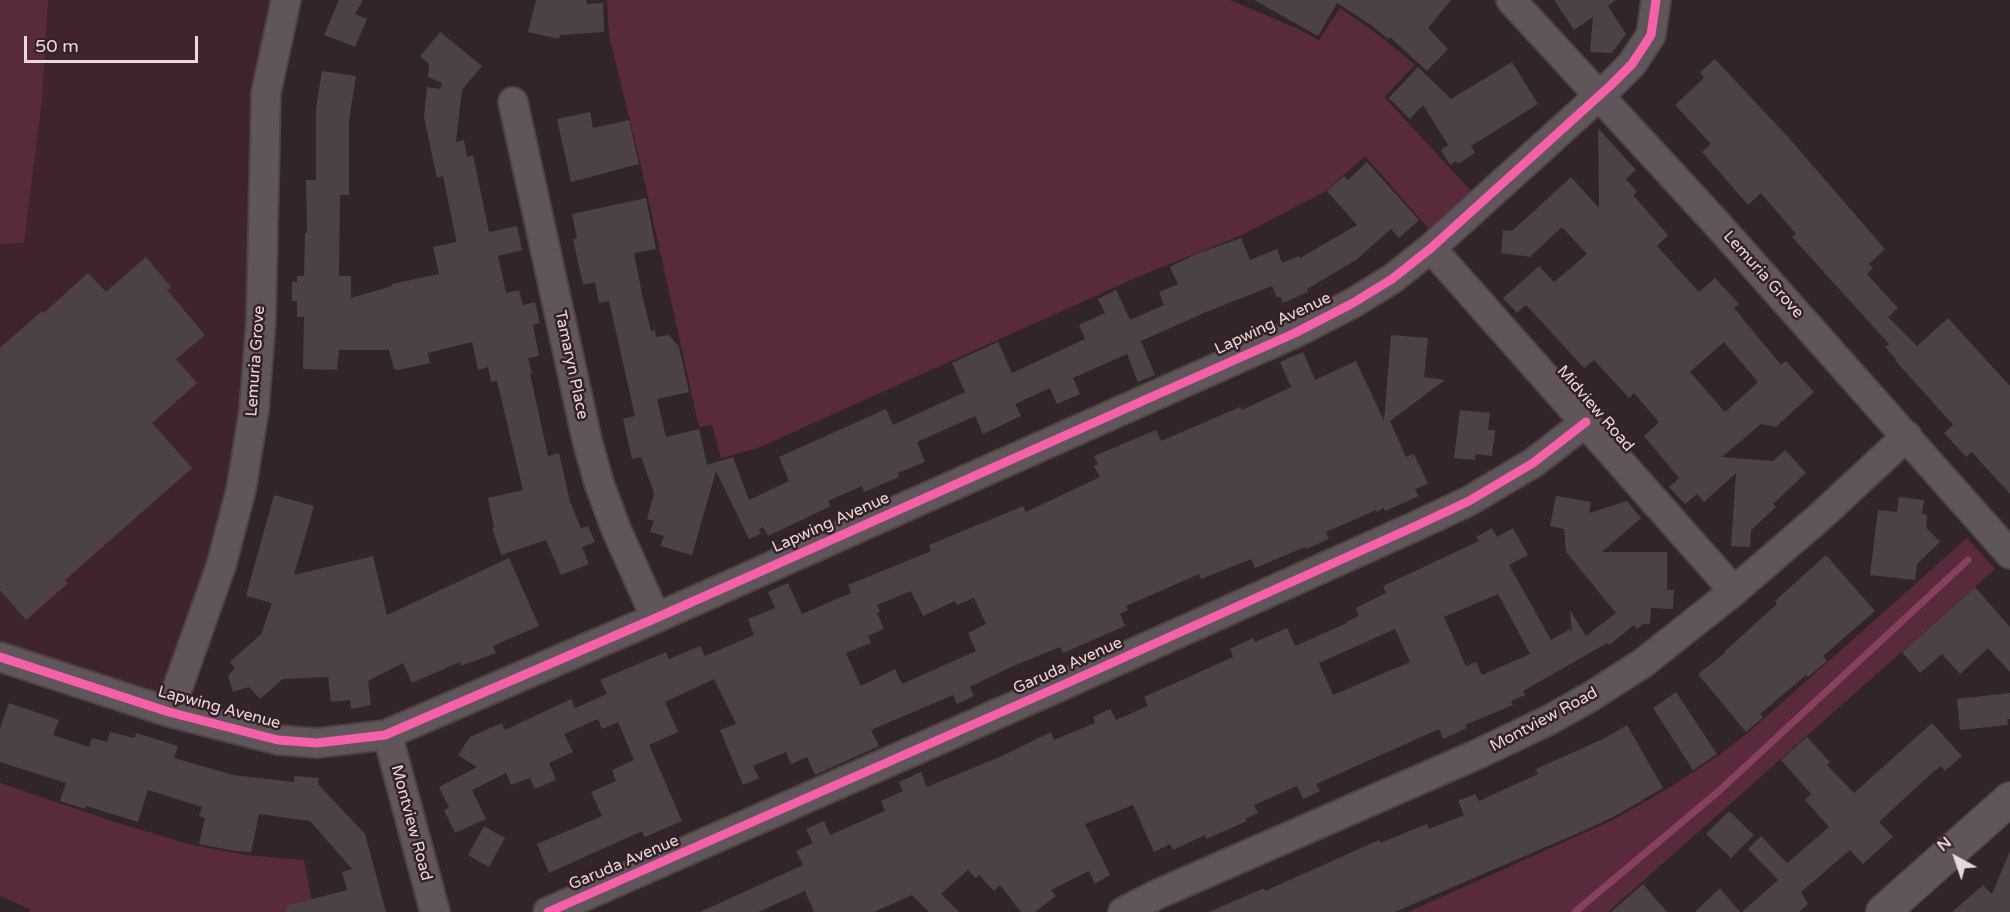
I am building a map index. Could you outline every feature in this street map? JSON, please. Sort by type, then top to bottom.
[{"type":"street","name":"Lemuria Grove","points":[[169,712],[221,567],[242,490],[254,410],[261,320],[266,93],[286,0]]},
{"type":"street","name":"Lemuria Grove","points":[[1511,0],[1600,94],[2010,554]]},
{"type":"street","name":"Lapwing Avenue","points":[[0,657],[169,712],[278,740],[317,743],[385,735],[656,618],[1295,333],[1353,303],[1392,279],[1431,248],[1632,64],[1651,35],[1656,0]]},
{"type":"street","name":"Tamaryn Place","points":[[513,102],[587,440],[599,483],[616,529],[656,618]]},
{"type":"street","name":"Midview Road","points":[[1431,248],[1734,591]]},
{"type":"street","name":"Garuda Avenue","points":[[548,912],[1076,680],[1469,501],[1533,463],[1586,422]]},
{"type":"street","name":"Montview Road","points":[[1123,912],[1158,894],[1549,720],[1643,663],[1734,591],[1822,515],[1907,436]]},
{"type":"street","name":"Montview Road","points":[[385,735],[390,744],[435,912]]},
{"type":"street","points":[[1883,912],[2010,799]]},
{"type":"shaded area","points":[[0,0],[48,0],[42,101],[24,243],[0,244]]},
{"type":"shaded area","points":[[48,0],[290,0],[278,44],[258,406],[171,714],[0,660],[0,244],[24,243],[42,101]]},
{"type":"shaded area","points":[[607,0],[1230,0],[1319,40],[1340,8],[1380,36],[1415,65],[1384,97],[1474,194],[1430,230],[1365,156],[1326,191],[1242,235],[1142,275],[758,448],[721,458],[712,425],[699,427],[642,170],[609,35]]},
{"type":"shaded area","points":[[1967,538],[1995,569],[1608,912],[1408,912],[1613,820],[1672,786],[1719,755],[1749,732]]},
{"type":"shaded area","points":[[0,783],[188,844],[246,855],[304,860],[314,912],[29,912],[30,909],[0,896]]},
{"type":"building","points":[[339,0],[363,0],[355,14],[367,19],[355,47],[324,35]]},
{"type":"building","points":[[536,0],[586,0],[587,4],[603,3],[604,32],[560,35],[559,39],[528,32]]},
{"type":"building","points":[[1254,0],[1451,0],[1428,28],[1448,49],[1427,71],[1390,37],[1388,39],[1337,3],[1318,36]]},
{"type":"building","points":[[1554,0],[1616,0],[1608,6],[1626,34],[1612,53],[1590,52],[1593,17],[1574,30]]},
{"type":"building","points":[[440,32],[482,66],[462,90],[456,142],[464,140],[467,157],[473,155],[489,232],[517,226],[522,250],[498,256],[506,293],[519,290],[523,305],[535,302],[540,323],[533,325],[539,356],[528,358],[548,456],[559,453],[570,502],[581,528],[588,526],[595,542],[582,547],[589,564],[561,575],[546,540],[501,555],[492,527],[494,527],[488,498],[523,490],[497,381],[491,382],[488,367],[478,370],[472,342],[428,353],[430,363],[399,370],[394,369],[389,350],[339,350],[337,370],[303,369],[304,317],[297,317],[297,301],[292,301],[292,282],[297,282],[297,276],[304,276],[305,233],[307,233],[306,180],[316,180],[316,108],[322,71],[356,76],[349,121],[349,195],[340,195],[339,276],[351,276],[351,298],[392,286],[392,284],[439,274],[433,247],[456,242],[456,239],[443,176],[437,178],[424,117],[427,87],[440,89],[442,83],[428,77],[429,64],[420,56]]},
{"type":"building","points":[[1715,59],[1788,137],[1885,249],[1869,264],[1873,268],[1867,274],[1898,308],[1888,317],[1917,346],[1948,318],[2010,386],[2010,494],[1972,452],[1966,457],[1944,433],[1953,425],[1895,360],[1885,347],[1889,344],[1792,237],[1796,234],[1761,193],[1748,205],[1702,152],[1711,144],[1675,105],[1704,78],[1700,72]]},
{"type":"building","points":[[1512,62],[1538,104],[1471,146],[1475,153],[1458,164],[1456,161],[1450,165],[1441,150],[1448,145],[1423,105],[1410,119],[1389,98],[1418,67],[1451,99]]},
{"type":"building","points":[[590,112],[593,128],[629,120],[639,164],[571,182],[557,119]]},
{"type":"building","points":[[1598,128],[1636,170],[1626,179],[1637,192],[1633,195],[1668,235],[1657,246],[1699,292],[1715,278],[1739,304],[1734,308],[1781,365],[1786,361],[1814,392],[1776,427],[1761,424],[1722,457],[1773,461],[1785,450],[1806,473],[1773,504],[1776,507],[1751,530],[1750,547],[1731,546],[1736,473],[1704,502],[1697,494],[1685,504],[1669,487],[1679,478],[1644,436],[1659,422],[1634,393],[1629,398],[1594,360],[1584,368],[1526,305],[1517,313],[1503,298],[1539,266],[1554,282],[1587,254],[1562,227],[1530,257],[1501,253],[1503,230],[1512,231],[1571,177],[1599,208]],"holes":[[[1724,342],[1758,382],[1725,412],[1690,372]]]},
{"type":"building","points":[[1367,162],[1419,220],[1399,238],[1391,229],[1356,260],[1307,289],[1308,292],[1283,303],[1280,296],[1277,298],[1272,286],[1141,341],[1155,375],[1138,382],[1127,354],[1073,378],[1080,394],[1057,404],[1050,388],[1015,404],[1021,416],[983,434],[975,416],[917,442],[925,462],[898,473],[899,477],[864,492],[862,486],[828,501],[831,506],[768,536],[763,527],[759,529],[761,534],[749,539],[716,471],[692,555],[660,546],[664,536],[650,532],[654,521],[647,519],[654,493],[641,457],[632,459],[623,419],[635,416],[609,301],[599,303],[595,282],[583,285],[573,239],[577,239],[572,214],[646,198],[656,249],[634,253],[642,294],[651,331],[655,330],[656,337],[669,335],[679,347],[689,392],[657,399],[666,437],[699,429],[707,465],[733,457],[749,500],[789,481],[779,457],[886,409],[893,425],[965,392],[952,363],[998,342],[1012,373],[1085,339],[1079,325],[1105,313],[1098,299],[1116,290],[1130,320],[1164,305],[1159,292],[1178,284],[1170,267],[1196,254],[1241,238],[1250,260],[1277,249],[1282,263],[1299,256],[1300,258],[1357,225],[1327,191],[1344,176],[1348,180]]},
{"type":"building","points":[[146,257],[171,287],[167,290],[205,335],[176,359],[197,383],[152,423],[192,468],[65,580],[68,583],[26,620],[0,590],[0,348],[42,311],[44,313],[88,273],[106,292]]},
{"type":"building","points":[[1391,335],[1428,338],[1424,377],[1445,380],[1390,421],[1406,457],[1414,454],[1428,484],[1415,489],[1419,496],[1385,511],[1384,508],[1377,512],[1376,510],[1326,532],[1329,539],[1306,549],[1305,547],[1255,568],[1251,559],[1201,579],[1199,574],[1126,606],[1128,610],[1120,614],[1125,626],[1063,653],[1060,647],[1011,667],[970,687],[974,696],[957,704],[953,695],[871,730],[879,746],[815,775],[807,757],[791,764],[786,752],[753,766],[759,778],[743,785],[720,730],[736,724],[740,732],[714,679],[665,702],[678,732],[649,745],[682,821],[645,837],[640,832],[549,873],[537,844],[602,816],[591,792],[616,781],[612,770],[634,760],[618,722],[602,729],[598,719],[564,734],[573,752],[549,763],[556,780],[535,789],[530,778],[511,785],[506,773],[472,790],[486,819],[455,833],[444,810],[449,808],[439,787],[477,767],[458,755],[470,737],[502,723],[505,730],[571,699],[575,708],[607,694],[600,680],[666,652],[669,659],[700,646],[705,656],[754,635],[748,619],[775,608],[768,592],[788,583],[802,614],[851,593],[848,585],[931,551],[929,545],[1023,506],[1026,512],[1100,477],[1094,466],[1098,464],[1094,456],[1156,430],[1161,441],[1240,407],[1242,410],[1291,387],[1280,362],[1303,352],[1315,380],[1356,361],[1384,421]],"holes":[[[911,591],[923,616],[955,601],[957,605],[974,598],[986,624],[968,633],[976,651],[902,684],[895,669],[861,686],[846,653],[871,643],[868,636],[884,629],[877,613],[880,612],[877,605]]]},
{"type":"building","points":[[1460,410],[1490,413],[1488,430],[1495,430],[1492,456],[1476,454],[1475,460],[1454,458]]},
{"type":"building","points":[[274,495],[314,506],[294,575],[373,556],[387,615],[509,558],[539,626],[493,646],[496,653],[461,666],[460,662],[412,683],[403,663],[368,681],[371,705],[351,709],[350,700],[331,702],[328,677],[283,679],[260,699],[249,687],[233,692],[228,676],[235,668],[230,662],[261,634],[272,603],[246,596]]},
{"type":"building","points":[[1556,496],[1591,502],[1589,513],[1627,501],[1641,518],[1602,552],[1667,552],[1667,590],[1674,590],[1673,609],[1651,608],[1650,624],[1643,624],[1637,629],[1634,625],[1609,645],[1607,643],[1523,691],[1525,695],[1511,701],[1513,705],[1465,725],[1467,728],[1443,739],[1439,729],[1316,784],[1320,791],[1303,799],[1297,786],[1254,805],[1258,813],[1245,819],[1247,821],[1206,839],[1205,835],[1173,850],[1170,844],[1154,852],[1133,805],[1085,824],[1110,875],[1095,884],[1089,871],[1051,890],[1056,896],[1035,912],[1021,912],[1000,885],[994,891],[979,875],[976,878],[968,870],[941,894],[959,912],[929,912],[912,895],[874,912],[814,912],[805,891],[758,912],[700,912],[803,865],[796,851],[813,843],[806,829],[824,821],[830,835],[885,811],[881,801],[903,791],[899,782],[921,772],[927,787],[1004,755],[1051,732],[1054,740],[1095,723],[1093,717],[1110,709],[1116,720],[1148,706],[1144,697],[1233,657],[1230,649],[1253,638],[1255,642],[1287,628],[1295,646],[1359,616],[1356,608],[1386,593],[1383,586],[1479,541],[1476,537],[1492,528],[1497,537],[1513,528],[1528,555],[1509,565],[1551,640],[1570,629],[1572,634],[1570,610],[1586,636],[1616,613],[1566,552],[1564,529],[1550,526]],"holes":[[[1498,594],[1530,654],[1482,675],[1476,662],[1466,666],[1444,617]],[[1395,629],[1410,662],[1333,695],[1319,663]]]},
{"type":"building","points":[[1899,497],[1924,500],[1922,514],[1927,515],[1926,527],[1940,542],[1917,564],[1915,580],[1870,575],[1878,510],[1897,512]]},
{"type":"building","points":[[1826,555],[1875,611],[1823,656],[1827,661],[1808,677],[1806,675],[1760,714],[1763,717],[1746,732],[1698,674],[1725,653],[1777,604],[1775,601]]},
{"type":"building","points":[[1975,587],[2010,627],[2010,672],[1988,648],[1960,674],[1942,654],[1920,673],[1902,652]]},
{"type":"building","points":[[1676,692],[1717,754],[1693,770],[1653,708]]},
{"type":"building","points":[[2010,693],[2008,725],[1960,730],[1957,699]]},
{"type":"building","points":[[9,703],[59,720],[53,735],[89,747],[92,738],[107,742],[110,732],[135,738],[136,733],[178,746],[174,758],[233,775],[294,782],[294,776],[319,778],[318,784],[365,834],[386,912],[287,912],[286,906],[347,890],[342,872],[352,869],[310,821],[259,814],[251,852],[235,851],[199,844],[205,818],[199,816],[202,807],[148,790],[138,822],[86,806],[85,809],[60,801],[66,783],[0,762],[0,729]]},
{"type":"building","points":[[1932,723],[1962,756],[1945,771],[1941,766],[1932,773],[1879,822],[1893,837],[1863,864],[1850,850],[1801,892],[1808,904],[1799,912],[1742,912],[1778,880],[1748,849],[1761,836],[1787,863],[1829,827],[1805,800],[1811,794],[1781,760],[1807,737],[1830,762],[1827,765],[1854,793]]},
{"type":"building","points":[[1627,725],[1663,788],[1615,816],[1583,831],[1395,912],[1209,912],[1264,888],[1265,891],[1379,840],[1380,843],[1427,824],[1429,829],[1464,815],[1458,801],[1475,794],[1479,801],[1538,774],[1536,769],[1605,738]]},
{"type":"building","points":[[1729,811],[1754,835],[1731,858],[1706,834]]},
{"type":"building","points":[[484,826],[505,838],[489,867],[468,855]]},
{"type":"building","points":[[2010,851],[2010,912],[1952,912],[1983,885],[1992,894]]},
{"type":"building","points":[[1643,884],[1667,912],[1611,912]]},
{"type":"building","points":[[1720,888],[1740,912],[1695,912]]},
{"type":"waterway","points":[[1575,912],[1719,791],[1968,560]]},
{"type":"cycle path","points":[[0,657],[169,712],[278,740],[317,743],[385,735],[656,618],[1295,333],[1353,303],[1392,279],[1431,248],[1611,85],[1632,64],[1651,35],[1656,0]]},
{"type":"cycle path","points":[[548,912],[1065,684],[1469,501],[1533,463],[1586,422]]}]
